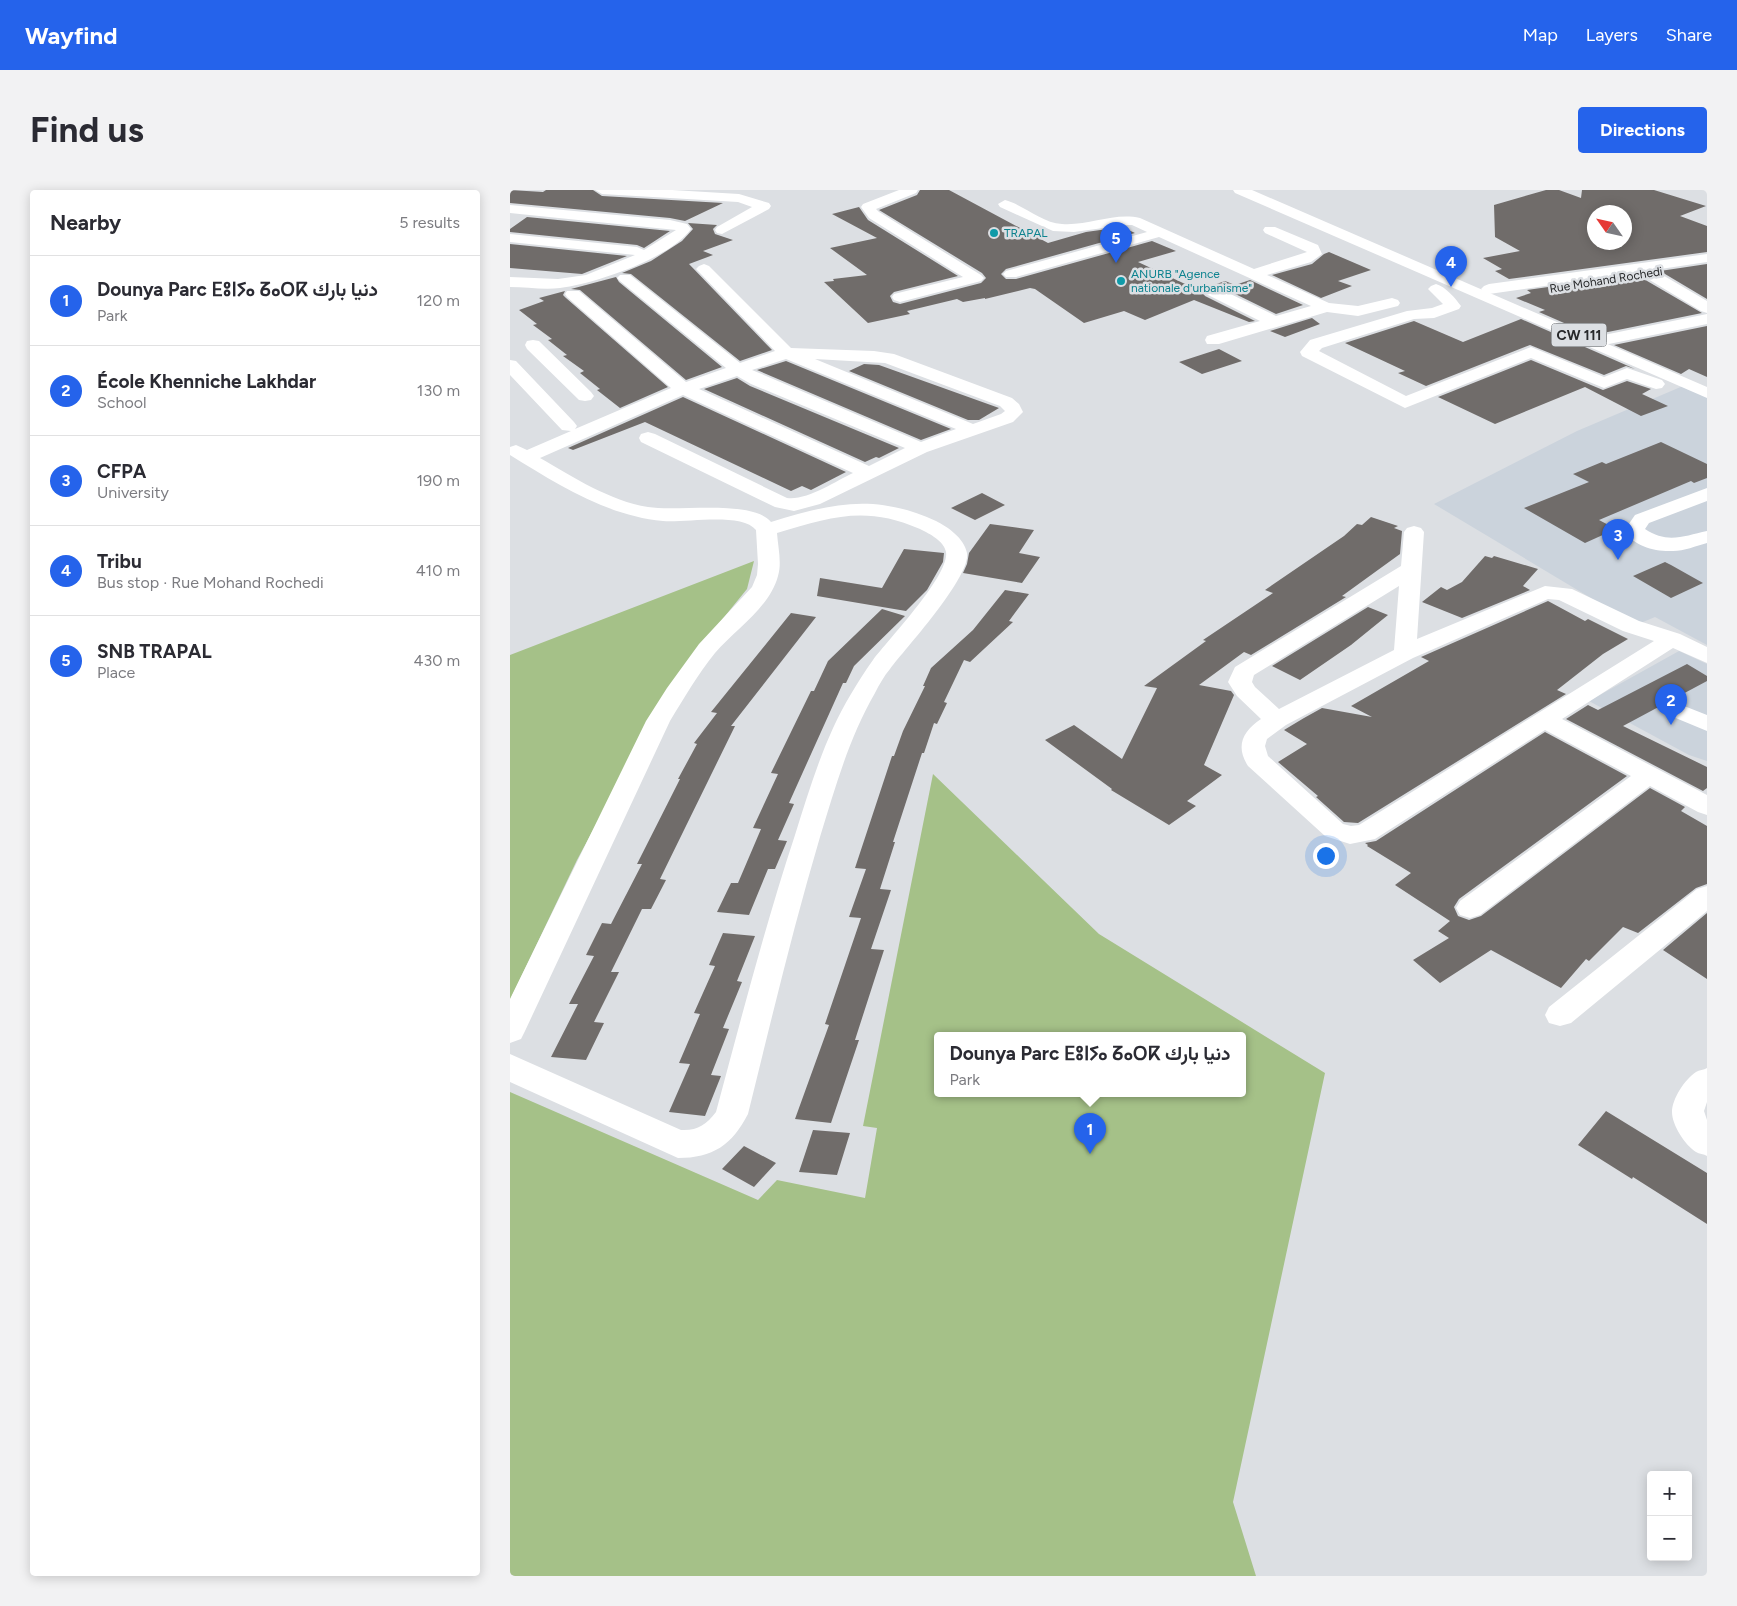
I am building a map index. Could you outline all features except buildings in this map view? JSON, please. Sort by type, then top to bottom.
[{"type":"street","points":[[602,190],[739,198],[764,206],[722,230]]},
{"type":"street","points":[[900,296],[976,278],[874,215],[868,207],[911,190]]},
{"type":"street","name":"CW 111","points":[[1240,190],[1428,290],[1707,393]]},
{"type":"street","points":[[1263,190],[1445,266],[1489,289],[1707,386]]},
{"type":"street","points":[[1005,204],[1060,229],[1129,220],[1161,232],[1326,307],[1358,311],[1379,308],[1428,290],[1453,306],[1434,313],[1413,314],[1316,344],[1308,352],[1405,403],[1531,352],[1604,383],[1627,373],[1656,384]]},
{"type":"street","points":[[510,209],[670,224],[684,229],[679,235],[641,258],[589,278],[572,283],[558,284],[510,282]]},
{"type":"street","points":[[1252,274],[1315,254],[1313,248],[1270,230]]},
{"type":"street","points":[[1011,274],[1161,232]]},
{"type":"street","points":[[510,238],[637,251]]},
{"type":"street","points":[[1489,289],[1707,258]]},
{"type":"street","points":[[930,271],[956,264]]},
{"type":"street","name":"Rue Mohand Rochedi","points":[[1505,296],[1648,272],[1707,265]]},
{"type":"street","points":[[704,269],[786,353],[973,430]]},
{"type":"street","points":[[1648,272],[1707,308]]},
{"type":"street","points":[[625,278],[737,369],[757,380],[920,448]]},
{"type":"street","points":[[1212,292],[1274,322]]},
{"type":"street","points":[[573,294],[683,388],[869,473]]},
{"type":"street","points":[[1213,340],[1326,307]]},
{"type":"street","points":[[1604,340],[1707,319]]},
{"type":"street","points":[[533,345],[585,396]]},
{"type":"street","points":[[516,450],[634,409],[683,388],[786,353],[881,357],[1006,402],[1013,408],[1014,412],[1007,418],[920,448],[808,502],[788,504],[648,438]]},
{"type":"street","points":[[513,369],[550,362]]},
{"type":"street","points":[[513,369],[568,426]]},
{"type":"street","points":[[516,450],[568,426],[600,415],[634,409]]},
{"type":"street","points":[[510,1031],[658,721],[675,693],[707,649],[755,599],[768,575],[769,564],[766,530],[763,524],[748,517],[664,515],[626,509],[608,502],[516,450]]},
{"type":"street","points":[[1707,494],[1642,519],[1634,531],[1650,542],[1673,545],[1707,537]]},
{"type":"street","points":[[510,1066],[524,1075],[678,1144],[689,1145],[701,1142],[721,1131],[728,1123],[793,881],[821,790],[855,706],[879,667],[941,590],[954,569],[957,556],[951,540],[934,528],[909,516],[880,508],[856,507],[839,510],[766,530]]},
{"type":"street","points":[[1405,652],[1414,532]]},
{"type":"street","points":[[1277,720],[1245,692],[1240,682],[1243,672],[1410,570]]},
{"type":"street","points":[[1672,639],[1366,833],[1342,834],[1329,826],[1257,760],[1252,745],[1254,737],[1277,720],[1405,652],[1545,592],[1564,594],[1631,626],[1672,639],[1707,656]]},
{"type":"street","points":[[1674,710],[1707,724]]},
{"type":"street","points":[[1545,720],[1707,806]]},
{"type":"street","points":[[1470,908],[1649,775]]},
{"type":"street","points":[[1560,1015],[1707,896]]},
{"type":"street","points":[[1707,1081],[1691,1097],[1688,1105],[1691,1124],[1707,1142]]},
{"type":"shaded area","points":[[1683,386],[1707,397],[1707,645],[1655,617],[1636,625],[1434,504],[1577,431]]},
{"type":"shaded area","points":[[1679,651],[1707,664],[1707,761],[1689,755],[1589,701]]},
{"type":"green space","points":[[754,561],[747,589],[712,632],[652,720],[577,860],[510,1000],[510,655]]},
{"type":"green space","points":[[933,774],[1099,934],[1325,1073],[1233,1502],[1256,1576],[510,1576],[510,1092],[758,1200],[777,1180],[865,1198],[877,1128],[863,1126]]},
{"type":"place","name":"TRAPAL","points":[[994,233]]},
{"type":"place","name":"SNB TRAPAL","points":[[1116,263]]},
{"type":"place","name":"ANURB \"Agence nationale d'urbanisme\"","points":[[1121,281]]},
{"type":"place","name":"Tribu","points":[[1451,287]]},
{"type":"place","name":"CFPA","points":[[1618,560]]},
{"type":"place","name":"École Khenniche Lakhdar","points":[[1671,725]]},
{"type":"place","name":"Dounya Parc ⴹⵓⵏⵢⴰ ⵒⴰⵔⴽ دنيا بارك","points":[[1090,1154]]}]
